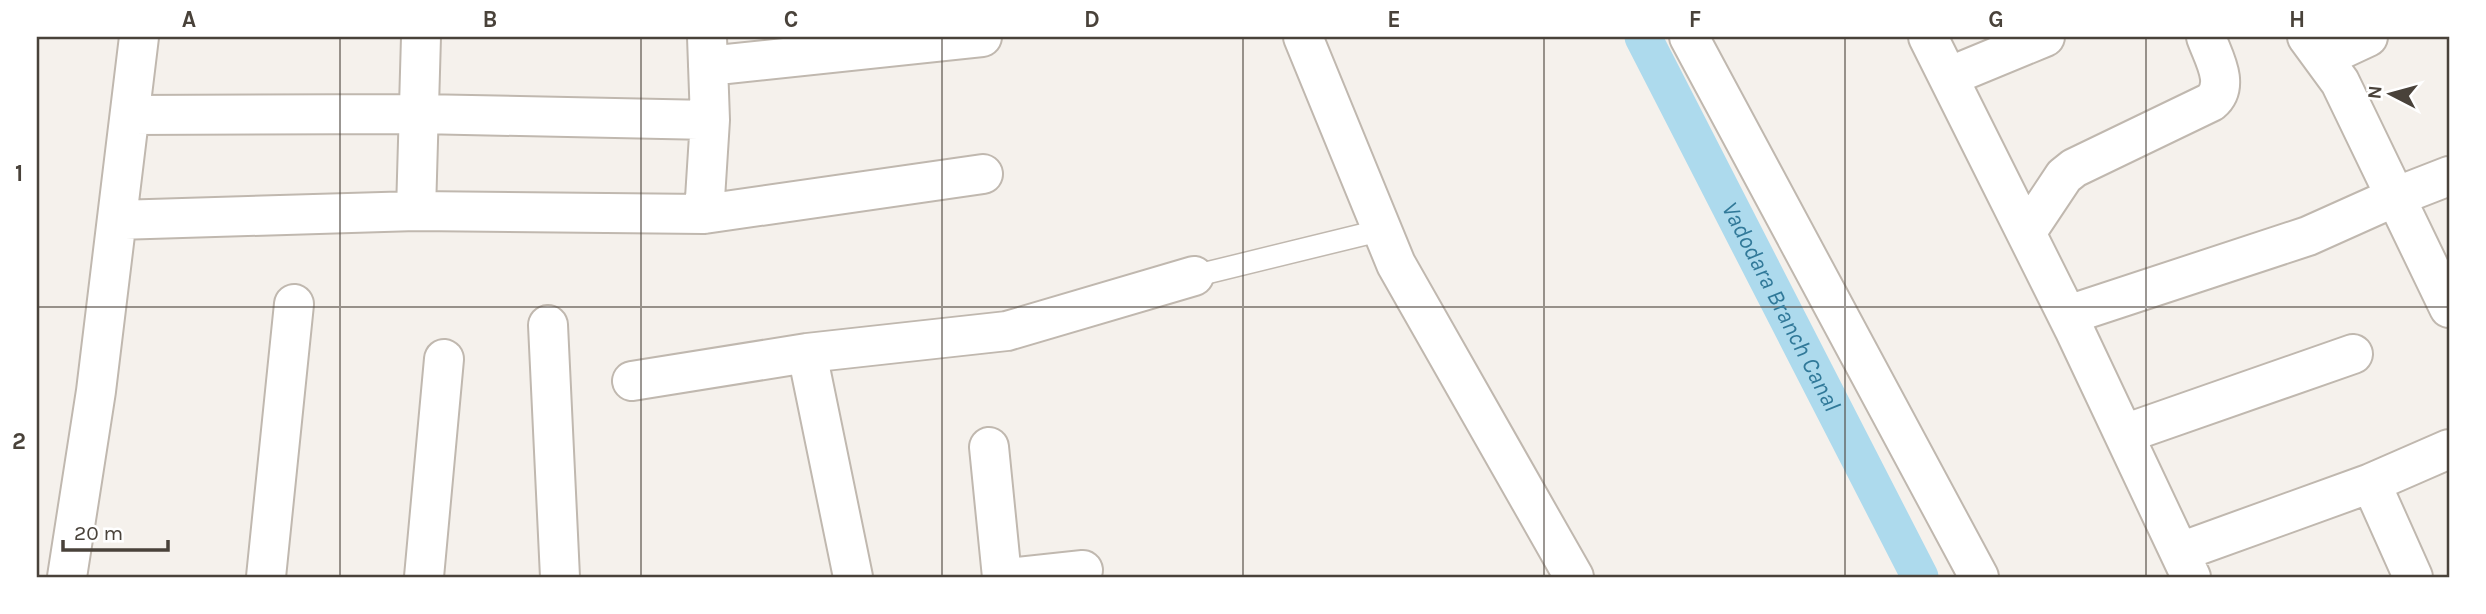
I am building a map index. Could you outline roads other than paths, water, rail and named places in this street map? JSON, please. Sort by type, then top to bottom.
[{"type":"street","points":[[67,577],[96,391],[139,37]]},
{"type":"street","points":[[416,211],[421,37]]},
{"type":"street","points":[[704,214],[710,120],[707,52],[982,37]]},
{"type":"street","points":[[1303,37],[1396,264],[1574,577]]},
{"type":"street","points":[[1689,37],[1979,577]]},
{"type":"street","points":[[1928,37],[2068,315],[2185,565],[2449,449]]},
{"type":"street","points":[[1948,76],[2045,37]]},
{"type":"street","points":[[2026,233],[2064,176],[2074,168],[2211,102],[2218,96],[2221,80],[2206,37]]},
{"type":"street","points":[[2368,37],[2315,47],[2340,82],[2449,308]]},
{"type":"street","points":[[130,115],[419,114],[710,120]]},
{"type":"street","points":[[117,220],[416,211],[704,214],[983,174]]},
{"type":"street","points":[[2068,315],[2308,236],[2449,176]]},
{"type":"street","points":[[632,381],[807,354],[1007,331],[1194,276]]},
{"type":"street","points":[[266,577],[294,304]]},
{"type":"street","points":[[548,325],[560,577]]},
{"type":"street","points":[[807,354],[853,577]]},
{"type":"street","points":[[2124,434],[2353,354]]},
{"type":"street","points":[[424,577],[444,359]]},
{"type":"street","points":[[989,447],[1002,577]]},
{"type":"street","points":[[2371,483],[2413,577]]},
{"type":"street","points":[[1018,577],[1083,570]]},
{"type":"lane","points":[[1194,276],[1382,230]]},
{"type":"waterway","name":"Vadodara Branch Canal","points":[[1643,37],[1920,577]]}]
